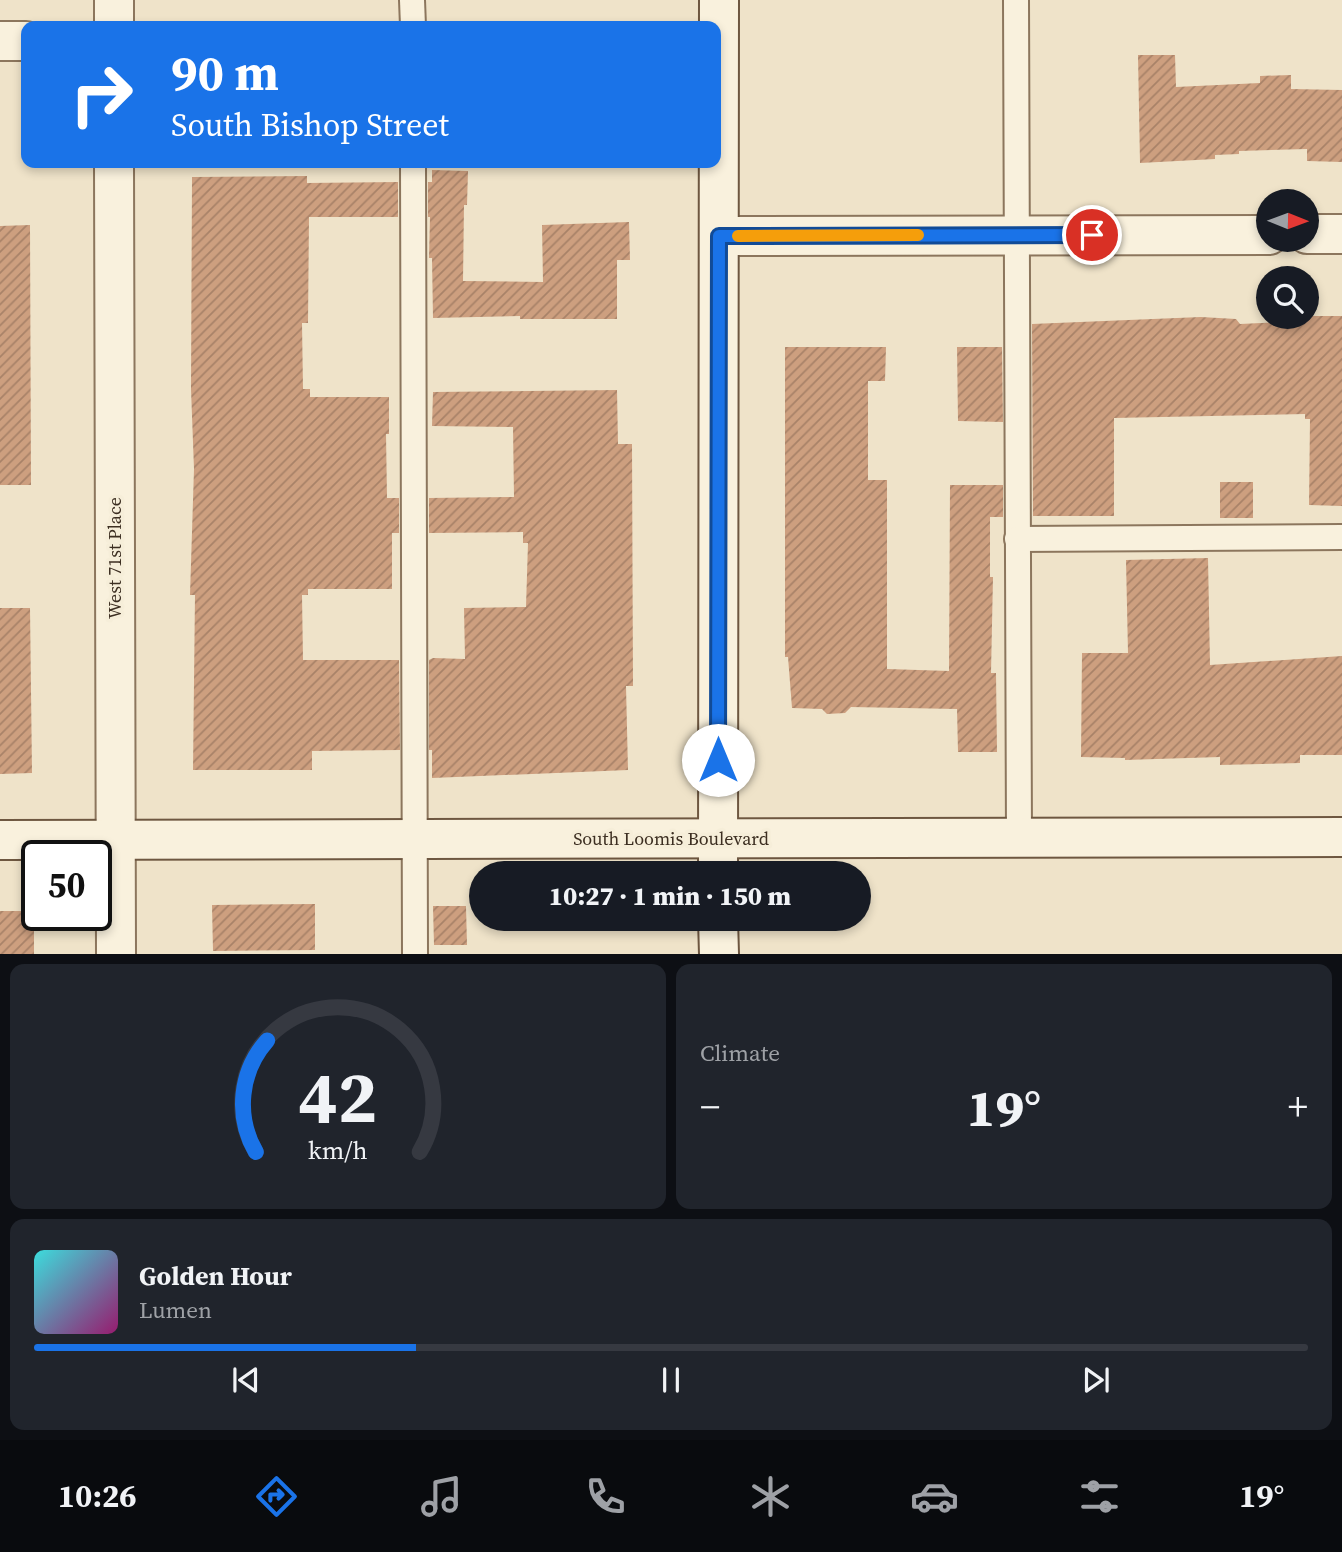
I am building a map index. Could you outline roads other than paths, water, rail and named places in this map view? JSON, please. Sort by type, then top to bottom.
[{"type":"street","points":[[114,0],[114,21]]},
{"type":"street","points":[[718,21],[719,0]]},
{"type":"street","points":[[0,41],[21,41]]},
{"type":"street","name":"West 71st Place","points":[[114,168],[116,954]]},
{"type":"street","points":[[718,168],[718,856]]},
{"type":"street","points":[[719,236],[1256,234]]},
{"type":"street","points":[[1320,234],[1342,234]]},
{"type":"street","name":"South Loomis Boulevard","points":[[0,840],[414,839],[718,856],[1019,838],[1342,837]]},
{"type":"street","points":[[719,931],[719,954]]},
{"type":"lane","points":[[412,0],[412,21]]},
{"type":"lane","points":[[1016,0],[1019,838]]},
{"type":"lane","points":[[413,168],[415,954]]},
{"type":"lane","points":[[1017,539],[1342,537]]}]
